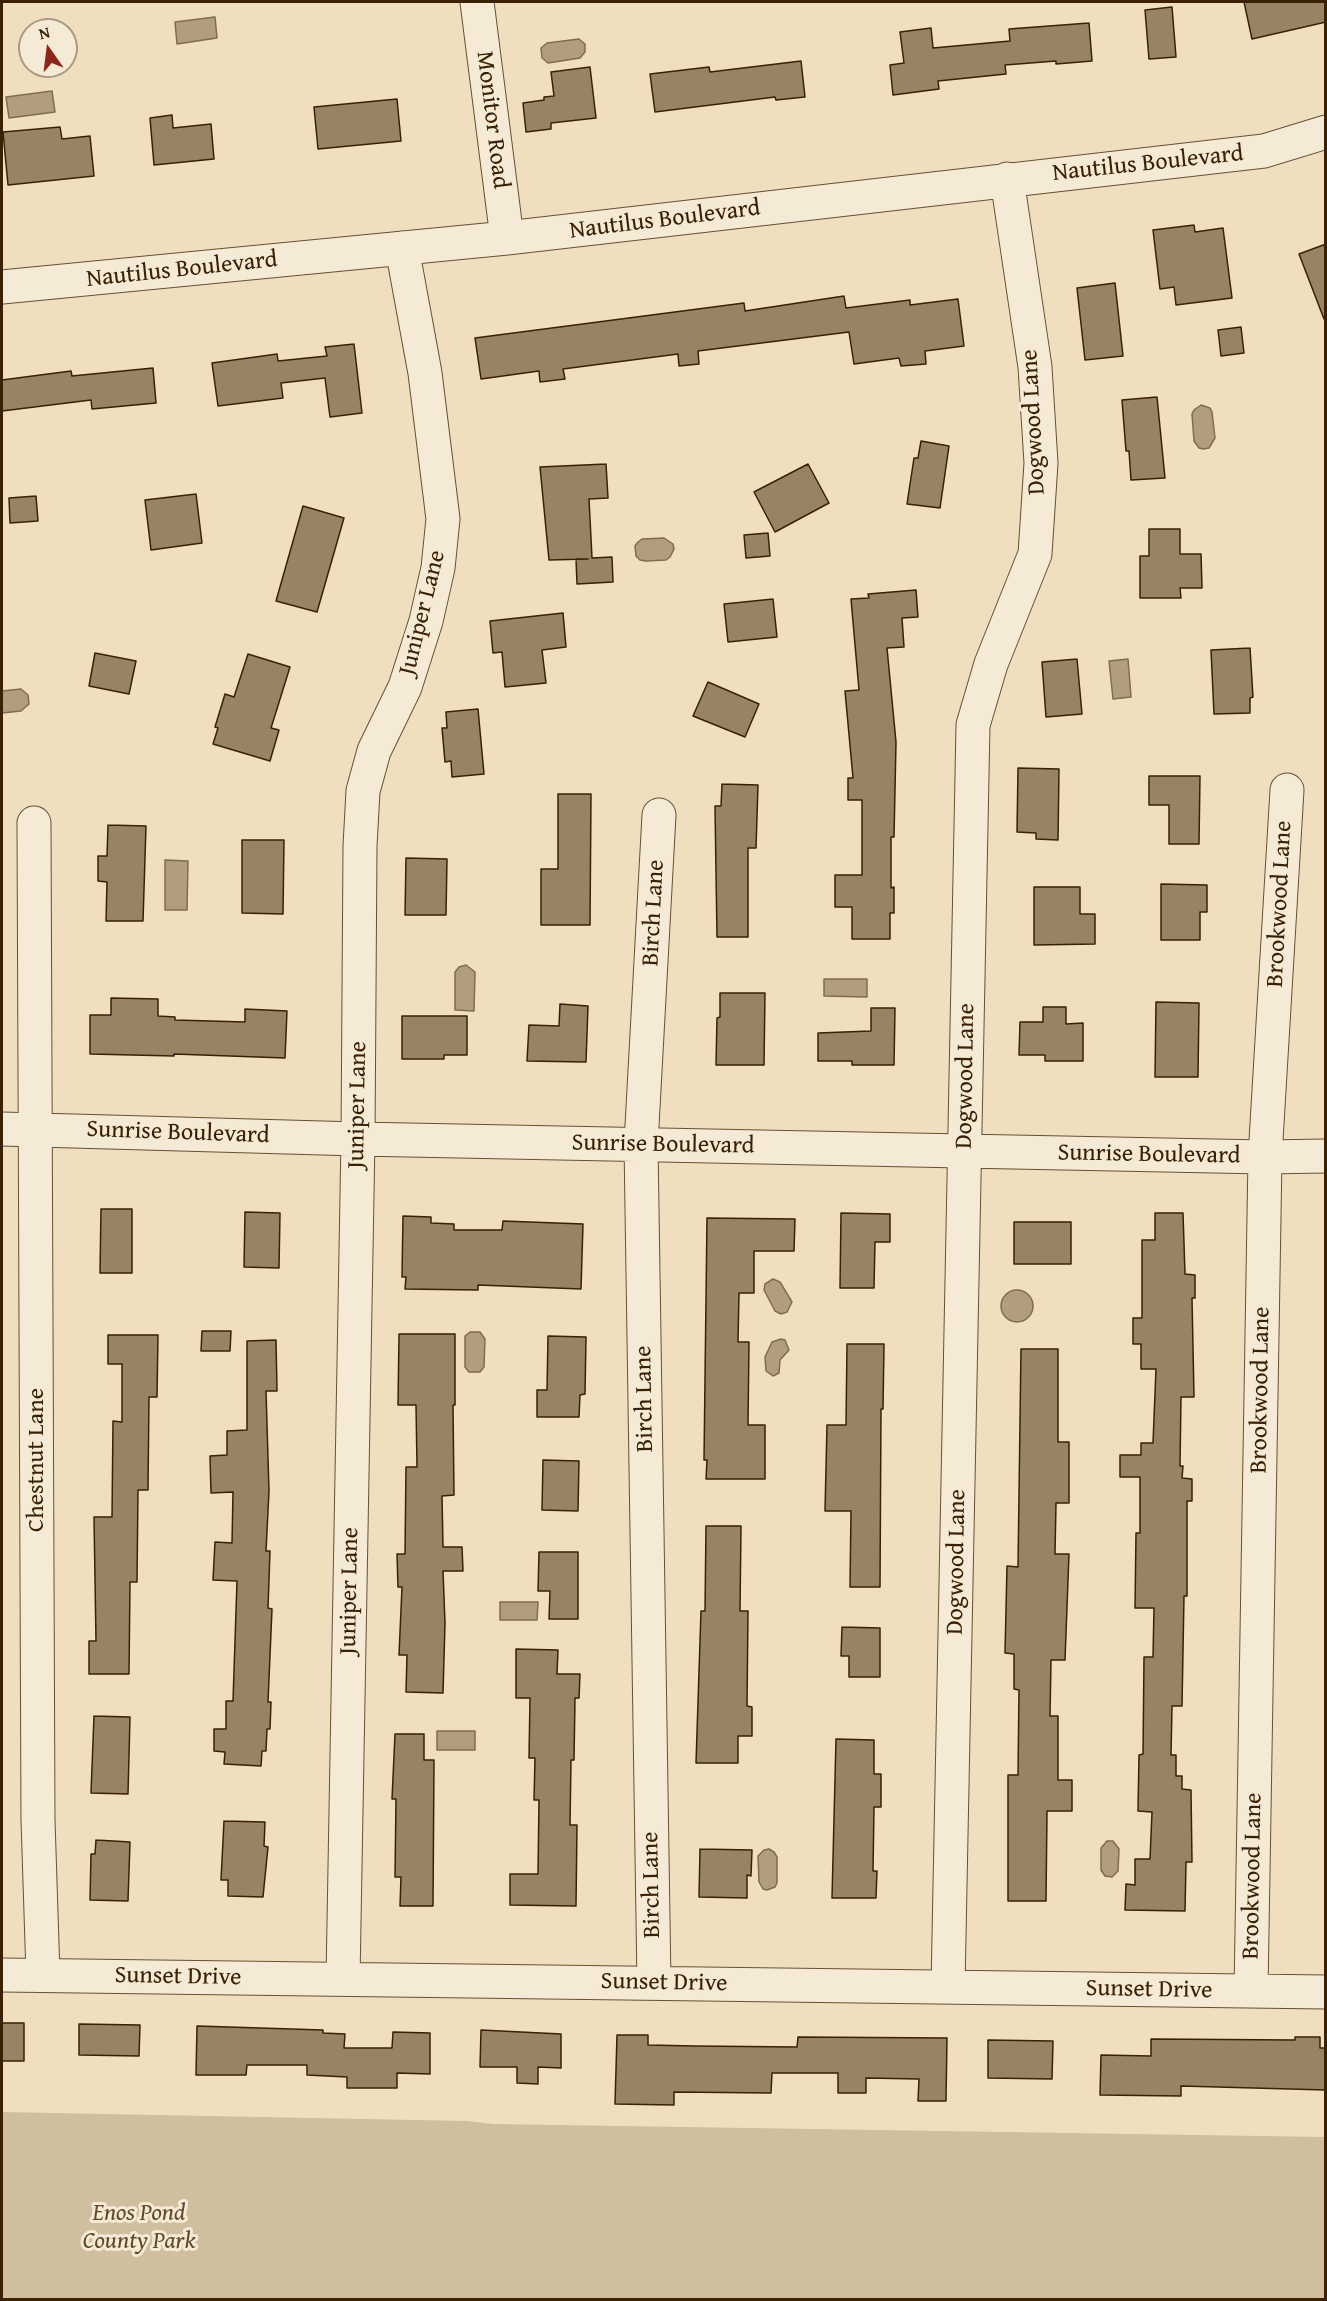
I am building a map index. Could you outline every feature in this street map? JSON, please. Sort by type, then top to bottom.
[{"type":"street","name":"Monitor Road","points":[[477,2],[507,238]]},
{"type":"street","name":"Nautilus Boulevard","points":[[2,287],[507,238],[1264,151],[1326,132]]},
{"type":"street","name":"Dogwood Lane","points":[[948,1987],[973,725],[991,664],[1035,554],[1041,463],[1035,367],[1007,179]]},
{"type":"street","name":"Juniper Lane","points":[[343,1979],[360,846],[363,791],[374,751],[405,687],[426,621],[438,568],[443,519],[425,373],[402,248]]},
{"type":"street","name":"Brookwood Lane","points":[[1251,1991],[1265,1157],[1287,790]]},
{"type":"street","name":"Birch Lane","points":[[654,1983],[641,1144],[659,815]]},
{"type":"street","name":"Chestnut Lane","points":[[34,823],[38,1820],[43,1975]]},
{"type":"street","name":"Sunrise Boulevard","points":[[2,1129],[357,1139],[1265,1157],[1326,1156]]},
{"type":"street","name":"Sunset Drive","points":[[2,1975],[1326,1992]]},
{"type":"green space","name":"Enos Pond County Park","points":[[2,2112],[467,2121],[493,2124],[1325,2137],[1325,2299],[2,2299]]},
{"type":"shaded area","points":[[215,17],[217,38],[177,44],[175,22]]},
{"type":"shaded area","points":[[579,39],[585,44],[585,52],[580,58],[548,63],[542,58],[541,48],[547,43]]},
{"type":"shaded area","points":[[52,91],[55,112],[9,118],[6,97]]},
{"type":"shaded area","points":[[1201,405],[1210,408],[1212,412],[1215,438],[1209,448],[1203,449],[1199,448],[1194,441],[1192,414]]},
{"type":"shaded area","points":[[664,538],[673,544],[674,549],[666,560],[646,561],[636,556],[635,546],[642,539]]},
{"type":"shaded area","points":[[1128,659],[1131,697],[1113,699],[1109,661]]},
{"type":"shaded area","points":[[21,689],[28,695],[29,704],[21,711],[2,713],[2,691]]},
{"type":"shaded area","points":[[165,860],[188,861],[187,910],[165,910]]},
{"type":"shaded area","points":[[466,965],[475,972],[474,1011],[455,1010],[455,972],[459,967]]},
{"type":"shaded area","points":[[824,979],[867,979],[867,997],[824,996]]},
{"type":"shaded area","points":[[773,1279],[780,1282],[792,1302],[787,1312],[781,1314],[775,1311],[764,1290],[765,1284]]},
{"type":"shaded area","points":[[1017,1290],[1028,1295],[1033,1306],[1028,1317],[1017,1322],[1006,1317],[1001,1306],[1006,1295]]},
{"type":"shaded area","points":[[470,1332],[480,1332],[485,1339],[484,1367],[480,1372],[469,1372],[465,1367],[465,1336]]},
{"type":"shaded area","points":[[785,1340],[789,1350],[780,1360],[779,1373],[773,1376],[766,1371],[765,1357],[772,1342]]},
{"type":"shaded area","points":[[500,1602],[538,1602],[537,1620],[500,1620]]},
{"type":"shaded area","points":[[437,1731],[475,1731],[475,1750],[437,1750]]},
{"type":"shaded area","points":[[1107,1841],[1113,1841],[1119,1849],[1118,1871],[1112,1877],[1105,1876],[1101,1870],[1101,1848]]},
{"type":"shaded area","points":[[769,1849],[777,1857],[777,1883],[775,1887],[767,1890],[763,1889],[759,1882],[758,1856],[764,1850]]},
{"type":"building","points":[[1244,2],[1326,2],[1326,22],[1252,39]]},
{"type":"building","points":[[1172,7],[1176,57],[1149,59],[1145,10]]},
{"type":"building","points":[[1089,23],[1092,61],[1005,65],[1006,74],[938,81],[939,89],[893,95],[890,65],[904,63],[900,32],[931,28],[933,48],[1010,41],[1009,29]]},
{"type":"building","points":[[801,61],[805,97],[776,100],[775,97],[655,112],[650,74],[709,67],[710,72]]},
{"type":"building","points":[[590,67],[596,118],[551,123],[551,129],[526,132],[523,103],[554,96],[551,72]]},
{"type":"building","points":[[397,99],[401,141],[318,149],[314,107]]},
{"type":"building","points":[[172,115],[173,128],[211,124],[214,159],[154,165],[150,118]]},
{"type":"building","points":[[60,127],[62,139],[90,136],[94,176],[8,185],[3,132]]},
{"type":"building","points":[[1194,225],[1195,232],[1223,228],[1232,298],[1176,305],[1174,287],[1160,289],[1153,230]]},
{"type":"building","points":[[1326,244],[1326,318],[1324,319],[1299,254]]},
{"type":"building","points":[[1115,283],[1123,356],[1085,360],[1077,288]]},
{"type":"building","points":[[844,296],[846,308],[910,300],[910,305],[958,299],[964,346],[925,351],[926,364],[901,366],[899,358],[854,364],[849,332],[698,351],[699,364],[679,366],[678,354],[563,369],[565,379],[540,382],[539,371],[481,379],[475,338],[744,303],[745,311]]},
{"type":"building","points":[[1241,327],[1244,353],[1221,356],[1218,330]]},
{"type":"building","points":[[354,344],[362,413],[330,417],[325,378],[281,383],[283,398],[218,406],[212,363],[277,354],[278,361],[327,356],[325,347]]},
{"type":"building","points":[[153,368],[156,403],[92,409],[91,400],[2,411],[2,380],[71,371],[72,376]]},
{"type":"building","points":[[1157,397],[1165,478],[1131,480],[1122,400]]},
{"type":"building","points":[[921,441],[949,446],[940,508],[907,504],[914,458],[918,458]]},
{"type":"building","points":[[606,464],[608,498],[589,499],[592,558],[612,557],[613,582],[577,584],[576,559],[549,560],[540,467]]},
{"type":"building","points":[[808,464],[829,503],[775,532],[754,492]]},
{"type":"building","points":[[196,494],[202,543],[151,550],[145,500]]},
{"type":"building","points":[[36,496],[38,521],[10,523],[9,498]]},
{"type":"building","points":[[303,506],[344,518],[317,612],[276,601]]},
{"type":"building","points":[[1149,529],[1180,529],[1180,554],[1201,554],[1202,588],[1180,588],[1181,598],[1140,598],[1140,556],[1149,556]]},
{"type":"building","points":[[768,533],[770,556],[746,558],[744,535]]},
{"type":"building","points":[[916,590],[918,617],[902,618],[904,647],[887,648],[896,742],[894,837],[891,837],[891,888],[894,887],[894,913],[890,913],[890,939],[852,939],[852,907],[835,907],[835,875],[862,875],[862,800],[848,800],[848,778],[853,778],[845,691],[859,690],[851,599],[869,598],[868,594]]},
{"type":"building","points":[[773,599],[777,637],[728,642],[724,604]]},
{"type":"building","points":[[563,613],[566,647],[542,650],[546,683],[505,687],[502,652],[493,653],[490,621]]},
{"type":"building","points":[[1250,648],[1253,697],[1250,698],[1250,713],[1214,714],[1211,650]]},
{"type":"building","points":[[95,653],[136,661],[129,694],[89,686]]},
{"type":"building","points":[[248,654],[290,667],[271,728],[279,730],[270,761],[213,744],[218,728],[215,727],[225,694],[234,697]]},
{"type":"building","points":[[1077,659],[1082,714],[1046,717],[1042,662]]},
{"type":"building","points":[[708,682],[759,704],[745,737],[693,716]]},
{"type":"building","points":[[478,709],[484,774],[452,777],[451,761],[445,762],[442,728],[447,728],[446,712]]},
{"type":"building","points":[[1018,768],[1059,769],[1058,840],[1036,839],[1036,833],[1017,832]]},
{"type":"building","points":[[1149,776],[1200,776],[1199,844],[1169,844],[1169,805],[1149,805]]},
{"type":"building","points":[[722,784],[758,785],[756,848],[748,848],[748,937],[717,937],[715,806],[721,806]]},
{"type":"building","points":[[558,794],[591,794],[590,925],[541,925],[541,869],[558,869]]},
{"type":"building","points":[[108,825],[146,826],[143,921],[106,921],[107,882],[98,881],[98,856],[107,856]]},
{"type":"building","points":[[242,840],[284,840],[283,914],[242,913]]},
{"type":"building","points":[[406,858],[447,859],[446,915],[405,915]]},
{"type":"building","points":[[1161,884],[1207,885],[1207,912],[1200,912],[1200,940],[1161,940]]},
{"type":"building","points":[[1034,887],[1080,887],[1080,914],[1095,914],[1095,944],[1034,945]]},
{"type":"building","points":[[720,993],[765,993],[764,1065],[716,1065]]},
{"type":"building","points":[[111,998],[158,999],[158,1016],[175,1017],[175,1020],[245,1022],[245,1009],[287,1011],[285,1058],[90,1054],[90,1015],[111,1015]]},
{"type":"building","points":[[1156,1002],[1199,1003],[1198,1077],[1155,1077]]},
{"type":"building","points":[[560,1004],[588,1006],[586,1062],[527,1061],[529,1025],[559,1026]]},
{"type":"building","points":[[1043,1007],[1066,1007],[1066,1024],[1083,1023],[1083,1061],[1045,1061],[1045,1055],[1019,1055],[1020,1022],[1043,1022]]},
{"type":"building","points":[[871,1008],[895,1008],[894,1065],[852,1065],[852,1061],[818,1061],[818,1033],[871,1031]]},
{"type":"building","points":[[402,1016],[467,1016],[467,1055],[444,1055],[444,1059],[402,1059]]},
{"type":"building","points":[[101,1209],[132,1209],[132,1273],[100,1273]]},
{"type":"building","points":[[245,1212],[280,1213],[279,1268],[244,1267]]},
{"type":"building","points":[[841,1213],[890,1214],[890,1242],[875,1242],[874,1288],[840,1288]]},
{"type":"building","points":[[1155,1213],[1183,1213],[1185,1274],[1195,1275],[1195,1298],[1192,1298],[1194,1397],[1181,1397],[1180,1466],[1183,1466],[1182,1478],[1192,1479],[1192,1501],[1187,1501],[1187,1596],[1184,1596],[1182,1706],[1172,1706],[1171,1755],[1176,1755],[1176,1776],[1182,1776],[1182,1789],[1191,1790],[1192,1862],[1186,1862],[1185,1911],[1125,1910],[1126,1884],[1135,1885],[1135,1859],[1150,1859],[1152,1812],[1138,1811],[1139,1755],[1143,1754],[1144,1657],[1153,1657],[1154,1608],[1135,1608],[1136,1533],[1140,1533],[1140,1477],[1120,1477],[1120,1455],[1141,1455],[1141,1443],[1153,1443],[1156,1369],[1141,1369],[1141,1344],[1133,1344],[1133,1318],[1142,1318],[1142,1240],[1155,1240]]},
{"type":"building","points":[[403,1216],[431,1217],[431,1223],[454,1224],[454,1230],[502,1230],[503,1221],[583,1224],[581,1289],[478,1285],[478,1290],[405,1289],[406,1277],[402,1277]]},
{"type":"building","points":[[707,1218],[795,1219],[794,1251],[754,1251],[754,1293],[739,1293],[738,1342],[749,1342],[748,1425],[765,1425],[765,1479],[706,1479],[707,1460],[704,1460]]},
{"type":"building","points":[[1014,1222],[1071,1222],[1071,1264],[1014,1264]]},
{"type":"building","points":[[202,1331],[231,1331],[230,1351],[201,1351]]},
{"type":"building","points":[[399,1334],[455,1334],[454,1495],[442,1496],[443,1547],[462,1547],[463,1571],[443,1571],[445,1623],[443,1693],[406,1692],[407,1655],[399,1655],[402,1587],[398,1587],[397,1554],[405,1554],[406,1467],[417,1467],[416,1405],[398,1405]]},
{"type":"building","points":[[108,1335],[158,1335],[157,1397],[149,1397],[148,1490],[138,1490],[137,1582],[130,1582],[129,1674],[89,1674],[89,1641],[96,1641],[94,1517],[112,1517],[113,1421],[122,1422],[122,1364],[108,1364]]},
{"type":"building","points":[[548,1336],[586,1337],[585,1394],[580,1395],[579,1417],[537,1417],[537,1390],[547,1390]]},
{"type":"building","points":[[276,1340],[277,1391],[266,1391],[269,1491],[266,1551],[270,1551],[268,1608],[272,1609],[268,1702],[271,1702],[270,1729],[267,1729],[266,1751],[262,1751],[261,1766],[224,1764],[225,1752],[214,1751],[214,1729],[226,1729],[226,1701],[233,1701],[237,1581],[213,1580],[215,1542],[232,1543],[233,1492],[211,1493],[210,1456],[227,1455],[227,1431],[247,1430],[247,1341]]},
{"type":"building","points":[[847,1344],[884,1344],[883,1409],[881,1409],[880,1587],[850,1587],[851,1511],[825,1511],[827,1425],[846,1425]]},
{"type":"building","points":[[1021,1349],[1058,1349],[1058,1442],[1069,1442],[1069,1503],[1056,1503],[1055,1554],[1069,1554],[1065,1660],[1051,1660],[1050,1716],[1058,1716],[1058,1780],[1072,1780],[1072,1811],[1047,1811],[1046,1901],[1008,1901],[1008,1775],[1018,1775],[1019,1690],[1014,1689],[1014,1654],[1005,1653],[1007,1566],[1018,1567]]},
{"type":"building","points":[[543,1460],[579,1461],[578,1511],[542,1510]]},
{"type":"building","points":[[706,1526],[741,1526],[740,1611],[748,1611],[747,1706],[752,1707],[752,1736],[738,1736],[738,1763],[696,1763],[701,1611],[705,1611]]},
{"type":"building","points":[[539,1552],[578,1552],[578,1619],[549,1619],[550,1591],[538,1591]]},
{"type":"building","points":[[842,1627],[880,1628],[880,1677],[849,1677],[849,1656],[841,1656]]},
{"type":"building","points":[[516,1649],[558,1650],[557,1674],[580,1674],[579,1698],[575,1698],[574,1760],[571,1760],[570,1825],[577,1825],[576,1906],[510,1905],[510,1874],[538,1874],[539,1800],[534,1800],[535,1758],[529,1758],[530,1698],[516,1698]]},
{"type":"building","points":[[94,1716],[130,1717],[128,1794],[91,1793]]},
{"type":"building","points":[[395,1734],[424,1734],[424,1760],[434,1760],[433,1906],[400,1906],[401,1877],[395,1877],[396,1799],[392,1799]]},
{"type":"building","points":[[836,1739],[874,1740],[874,1774],[881,1774],[881,1807],[874,1807],[873,1871],[877,1871],[876,1898],[832,1898]]},
{"type":"building","points":[[224,1821],[265,1822],[264,1846],[268,1847],[263,1897],[228,1896],[228,1880],[221,1880]]},
{"type":"building","points":[[96,1840],[130,1842],[128,1901],[90,1900],[91,1854],[95,1854]]},
{"type":"building","points":[[700,1849],[752,1850],[751,1876],[747,1875],[747,1898],[699,1897]]},
{"type":"building","points":[[2,2023],[24,2023],[24,2061],[2,2061]]},
{"type":"building","points":[[79,2024],[140,2025],[139,2056],[79,2055]]},
{"type":"building","points":[[197,2026],[323,2030],[323,2033],[345,2034],[344,2048],[392,2048],[393,2032],[430,2033],[430,2074],[397,2073],[397,2088],[347,2088],[347,2077],[307,2075],[307,2065],[247,2065],[246,2075],[196,2075]]},
{"type":"building","points":[[481,2030],[561,2034],[561,2068],[538,2067],[538,2084],[517,2083],[517,2067],[480,2067]]},
{"type":"building","points":[[617,2035],[648,2035],[648,2045],[797,2047],[798,2037],[947,2038],[946,2101],[918,2101],[919,2079],[866,2078],[866,2093],[838,2093],[838,2073],[772,2073],[771,2093],[674,2092],[674,2105],[615,2104]]},
{"type":"building","points":[[1295,2037],[1320,2037],[1320,2048],[1326,2048],[1326,2090],[1181,2086],[1181,2096],[1100,2095],[1101,2055],[1151,2056],[1151,2039],[1295,2040]]},
{"type":"building","points":[[988,2040],[1053,2041],[1052,2079],[988,2078]]}]
